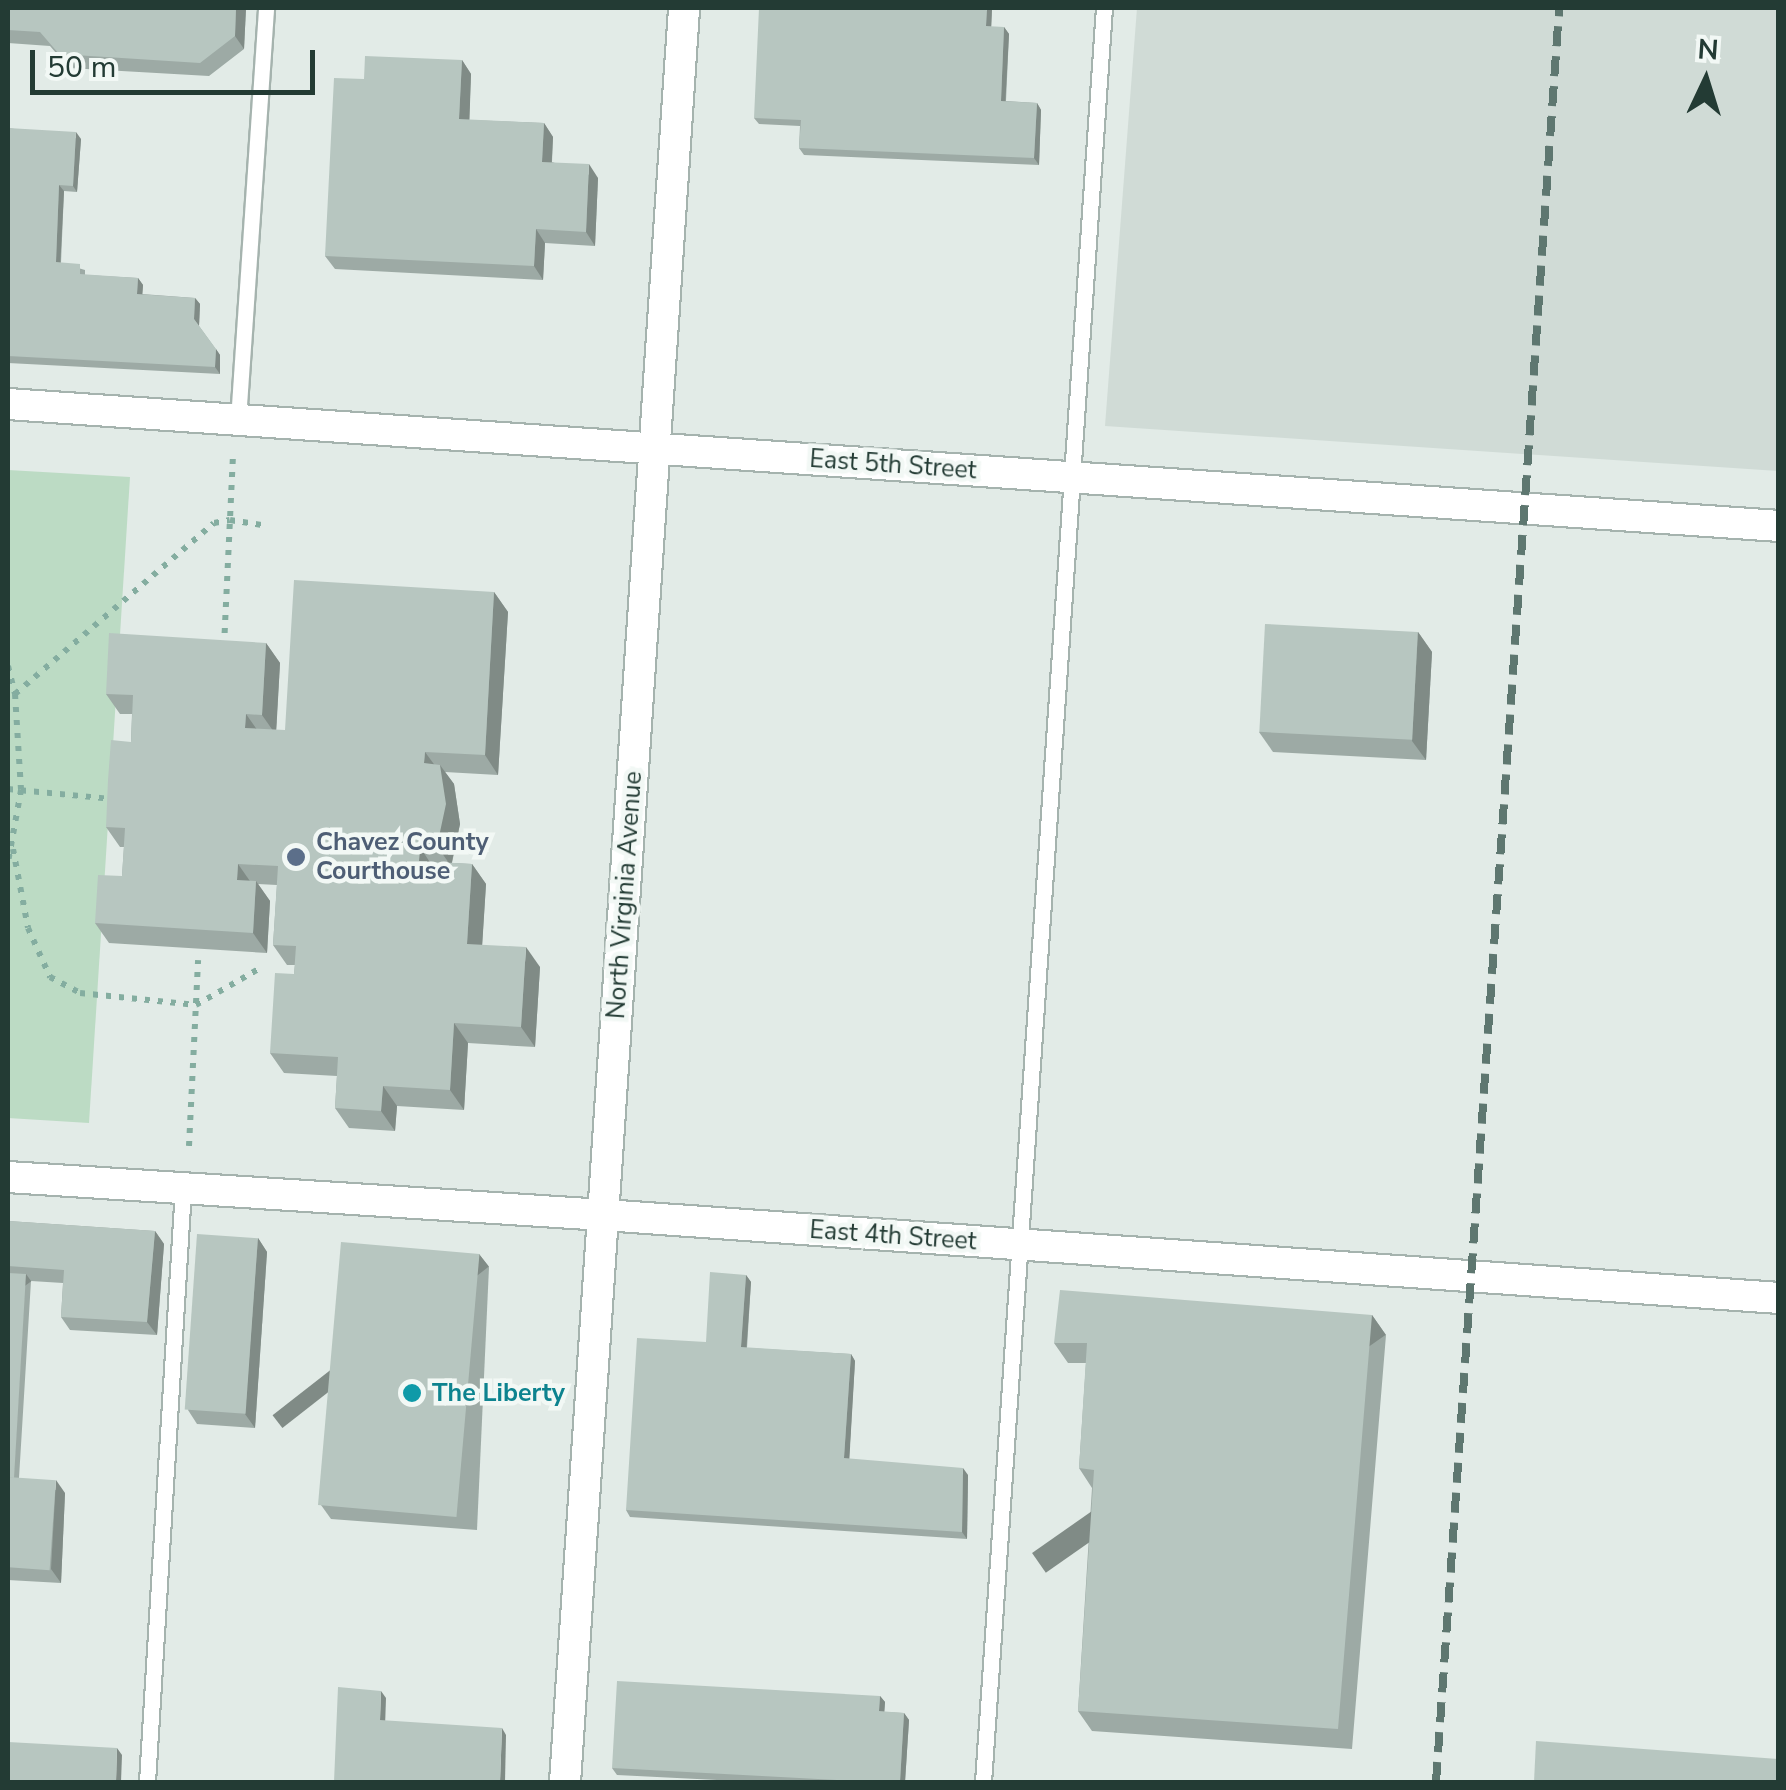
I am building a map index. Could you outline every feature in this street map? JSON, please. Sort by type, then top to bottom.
[{"type":"street","name":"North Virginia Avenue","points":[[565,1782],[684,8]]},
{"type":"street","name":"East 5th Street","points":[[8,404],[1778,526]]},
{"type":"street","name":"East 4th Street","points":[[8,1177],[1778,1298]]},
{"type":"lane","points":[[238,420],[266,8]]},
{"type":"lane","points":[[982,1782],[1104,8]]},
{"type":"lane","points":[[146,1782],[183,1189]]},
{"type":"path","points":[[224,646],[233,457]]},
{"type":"path","points":[[15,694],[214,523],[230,520],[268,526]]},
{"type":"path","points":[[8,666],[15,694],[21,790],[8,862]]},
{"type":"path","points":[[8,789],[122,800]]},
{"type":"path","points":[[13,849],[28,928],[50,976],[80,993],[196,1005],[262,967]]},
{"type":"path","points":[[189,1146],[198,960]]},
{"type":"shaded area","points":[[1137,8],[1778,8],[1778,471],[1105,426]]},
{"type":"green space","points":[[8,470],[130,477],[89,1123],[8,1118]]},
{"type":"building","points":[[8,8],[236,8],[235,36],[200,63],[59,54],[40,32],[8,30]]},
{"type":"building","points":[[759,8],[987,8],[986,26],[1004,27],[1001,101],[1037,103],[1034,158],[799,148],[801,120],[754,118]]},
{"type":"building","points":[[365,56],[462,60],[459,119],[544,123],[542,162],[589,164],[586,232],[536,229],[534,266],[325,256],[334,78],[364,79]]},
{"type":"building","points":[[8,128],[76,132],[73,186],[59,185],[56,262],[80,264],[80,274],[138,278],[137,294],[195,298],[194,319],[216,349],[215,367],[8,356]]},
{"type":"building","name":"Chavez County Courthouse","points":[[294,580],[494,592],[485,755],[425,752],[424,763],[440,765],[446,804],[437,846],[420,847],[419,861],[472,864],[467,944],[526,947],[521,1027],[454,1023],[450,1090],[383,1086],[381,1111],[335,1108],[338,1057],[270,1053],[275,973],[294,974],[296,946],[273,945],[278,866],[238,864],[237,880],[256,881],[253,933],[95,923],[98,875],[122,876],[125,828],[106,827],[111,740],[131,742],[133,695],[106,694],[109,633],[266,643],[262,715],[246,714],[245,728],[285,730]]},
{"type":"building","points":[[1265,624],[1418,632],[1412,740],[1259,732]]},
{"type":"building","points":[[8,1221],[155,1231],[147,1322],[61,1317],[64,1270],[8,1266]]},
{"type":"building","points":[[197,1234],[258,1238],[246,1414],[185,1410]]},
{"type":"building","name":"The Liberty","points":[[341,1242],[479,1254],[456,1517],[318,1505]]},
{"type":"building","points":[[710,1272],[746,1275],[741,1347],[851,1354],[844,1458],[963,1468],[962,1532],[626,1510],[637,1338],[706,1342]]},
{"type":"building","points":[[8,1273],[26,1274],[14,1478],[8,1477]]},
{"type":"building","points":[[1060,1290],[1372,1315],[1338,1729],[1078,1711],[1094,1470],[1079,1468],[1087,1343],[1054,1343]]},
{"type":"building","points":[[8,1477],[56,1480],[50,1570],[8,1567]]},
{"type":"building","points":[[617,1681],[880,1696],[879,1711],[904,1713],[900,1782],[612,1768]]},
{"type":"building","points":[[338,1687],[381,1691],[380,1720],[502,1728],[500,1782],[334,1782]]},
{"type":"building","points":[[1536,1741],[1778,1759],[1778,1782],[1534,1782]]},
{"type":"building","points":[[8,1742],[117,1748],[116,1782],[8,1782]]},
{"type":"railway","points":[[1436,1782],[1559,8]]},
{"type":"place","name":"Chavez County Courthouse","points":[[296,857]]},
{"type":"place","name":"The Liberty","points":[[412,1393]]}]
